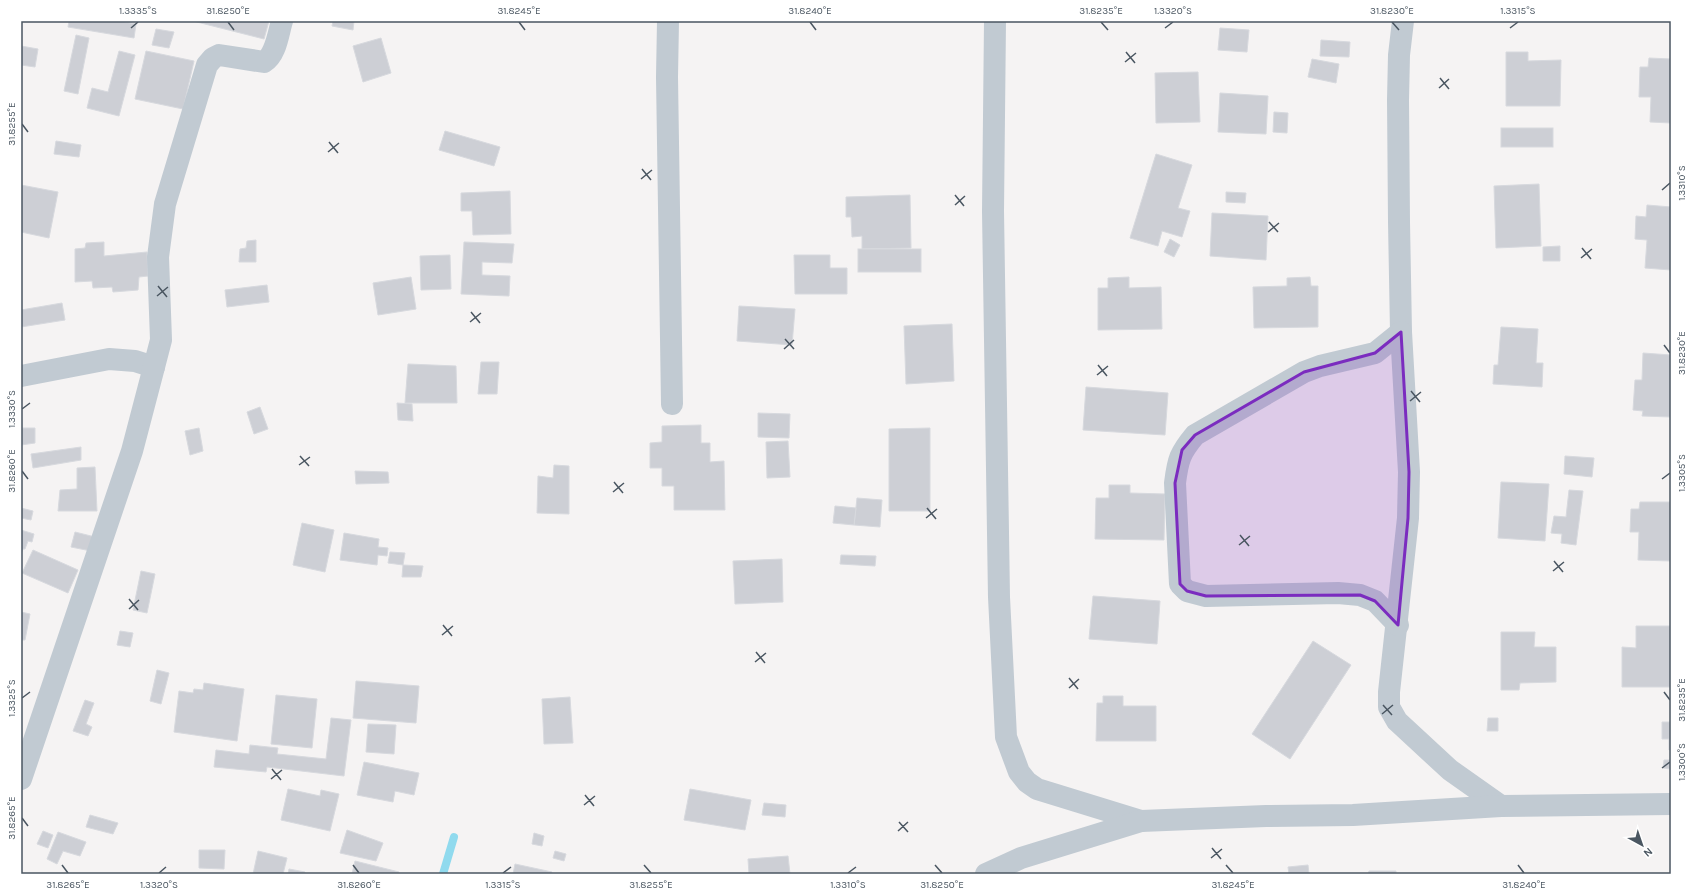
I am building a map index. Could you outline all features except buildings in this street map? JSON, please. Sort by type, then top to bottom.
[{"type":"street","points":[[21,779],[132,451],[154,367],[161,340],[158,257],[165,204],[207,65],[213,58],[219,55],[264,62],[272,54],[282,21]]},
{"type":"street","points":[[668,21],[667,77],[672,404]]},
{"type":"street","points":[[995,21],[993,211],[999,597],[1006,737],[1019,772],[1026,782],[1037,789],[1141,821]]},
{"type":"street","points":[[1403,21],[1399,55],[1398,100],[1401,332],[1409,472],[1408,518],[1398,625],[1389,692],[1389,707],[1397,721],[1450,770],[1501,806]]},
{"type":"street","points":[[1398,625],[1375,601],[1360,595],[1338,593],[1206,596],[1187,591],[1180,584],[1175,483],[1177,466],[1182,450],[1195,435],[1304,372],[1320,366],[1376,353],[1401,332]]},
{"type":"street","points":[[21,376],[109,359],[135,361],[154,367]]},
{"type":"street","points":[[986,874],[1021,858],[1141,821],[1266,816],[1353,815],[1501,806],[1671,804]]},
{"type":"highlighted area","points":[[1401,332],[1409,472],[1408,518],[1398,625],[1375,601],[1360,595],[1206,596],[1187,591],[1180,584],[1175,483],[1182,450],[1195,435],[1304,372],[1375,353]]},
{"type":"waterway","points":[[443,874],[454,837]]}]
